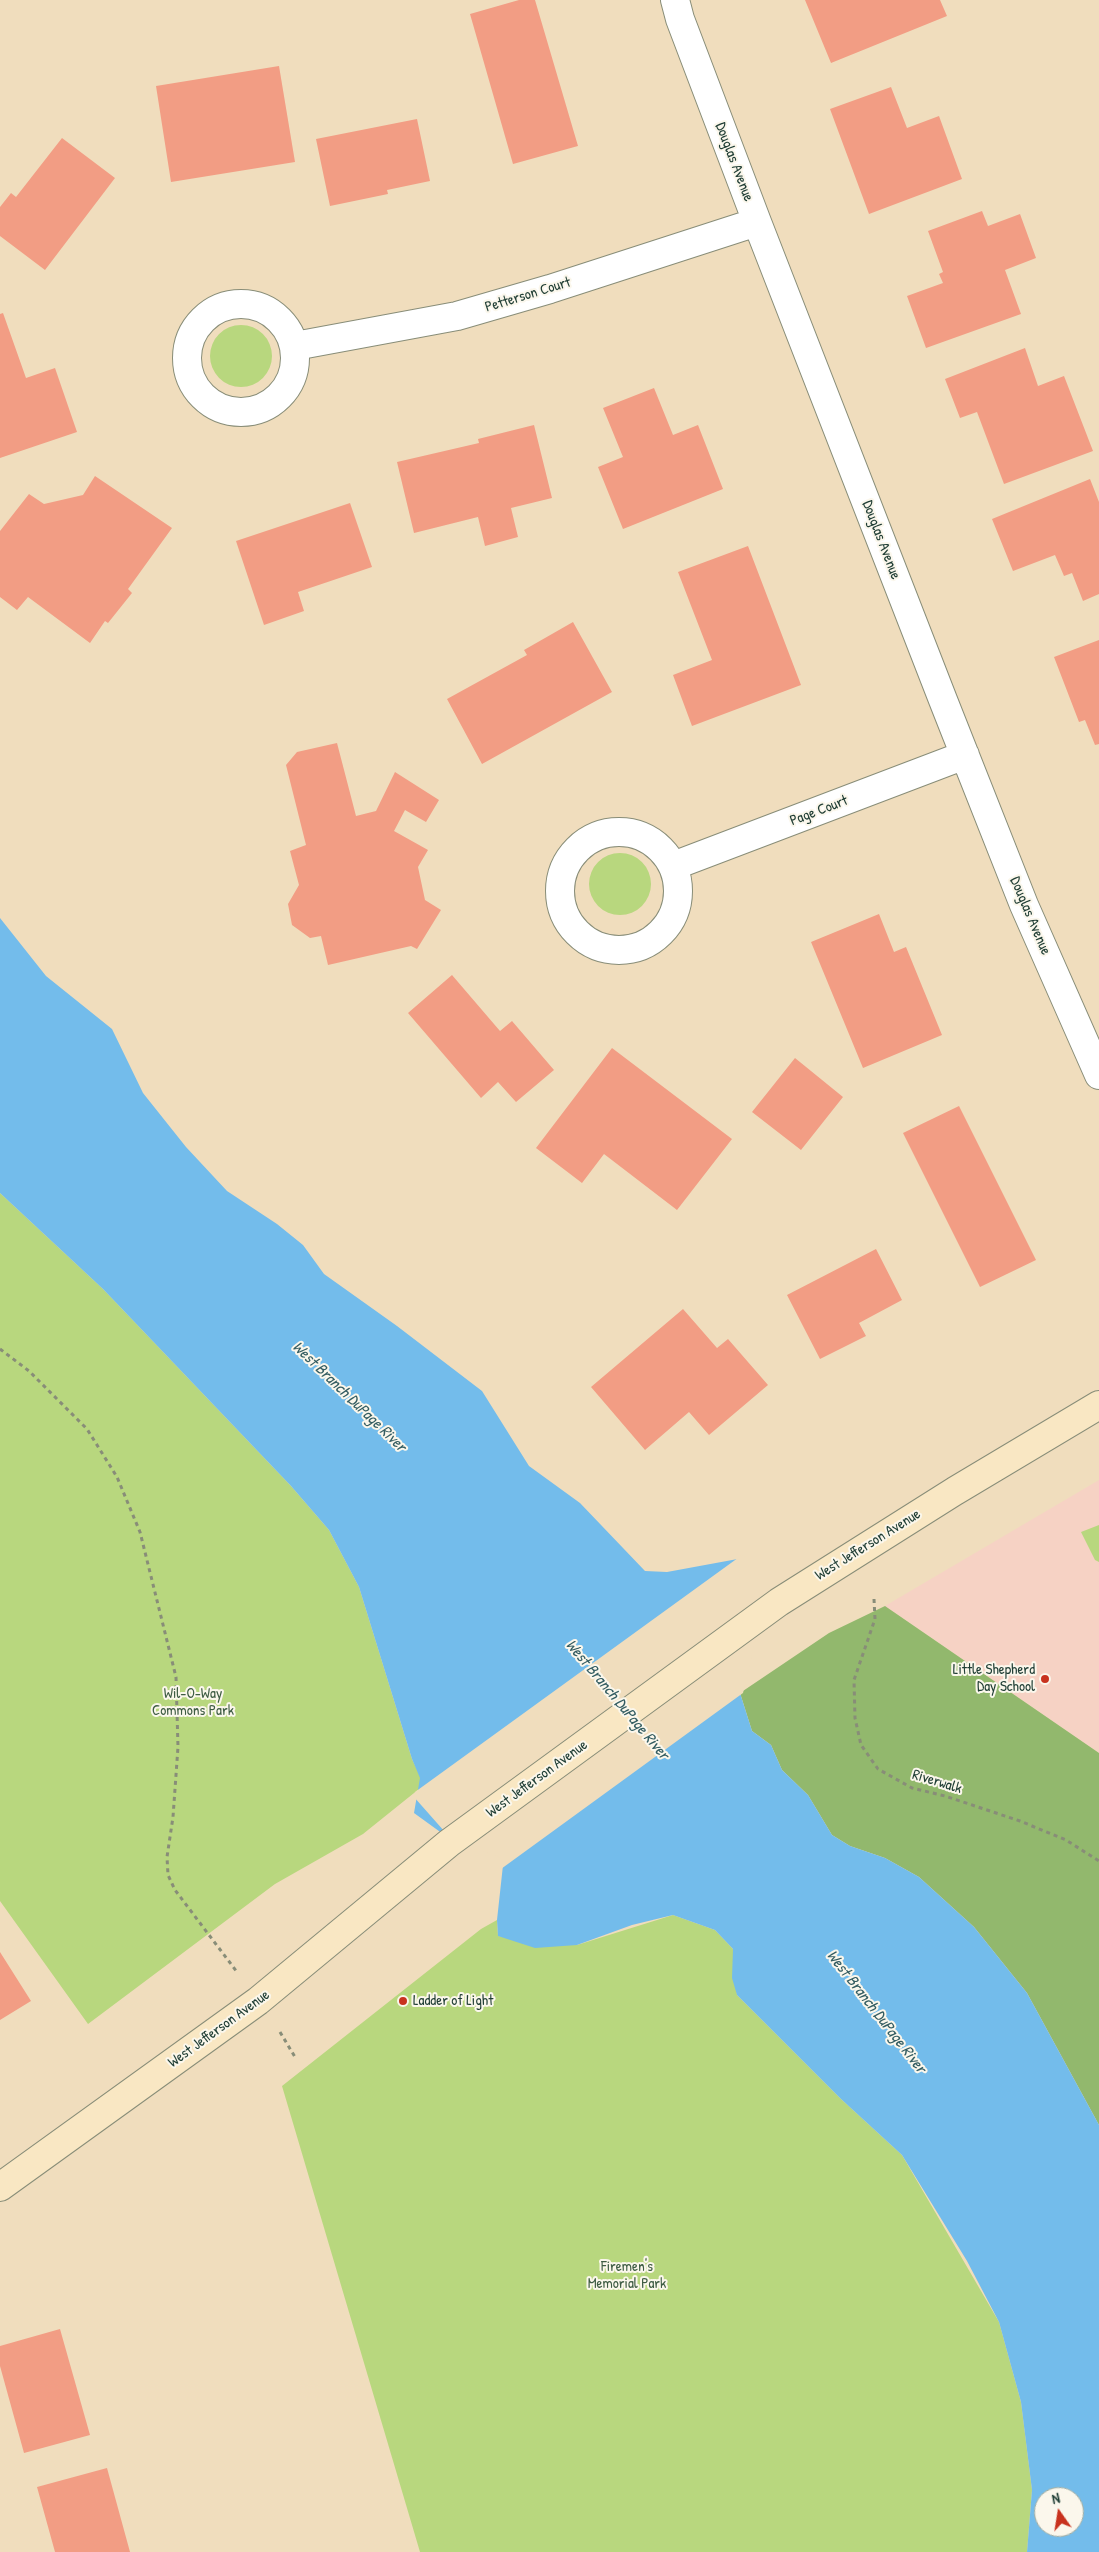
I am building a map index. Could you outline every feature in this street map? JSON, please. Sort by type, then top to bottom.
[{"type":"street","name":"Douglas Avenue","points":[[675,0],[680,19],[757,222],[1024,905],[1099,1075]]},
{"type":"street","name":"Petterson Court","points":[[295,346],[457,316],[550,289],[757,222]]},
{"type":"street","name":"Page Court","points":[[673,866],[965,755]]},
{"type":"street","points":[[616,832],[633,833],[650,841],[664,852],[673,866],[678,893],[672,919],[661,933],[647,944],[630,950],[613,951],[596,946],[580,937],[568,923],[561,907],[559,890],[562,872],[570,857],[582,844],[598,836],[616,832]]},
{"type":"street","name":"West Jefferson Avenue","points":[[0,2186],[285,1980],[449,1843],[778,1602],[955,1491],[1099,1405]]},
{"type":"path","points":[[0,1349],[29,1371],[87,1429],[117,1477],[140,1532],[176,1677],[178,1747],[173,1817],[167,1857],[168,1875],[175,1890],[226,1958]]},
{"type":"path","name":"Riverwalk","points":[[874,1599],[874,1619],[854,1680],[855,1718],[862,1745],[878,1770],[912,1788],[973,1805],[1066,1840],[1099,1861]]},
{"type":"path","points":[[280,2033],[295,2056]]},
{"type":"shaded area","name":"Little Shepherd Day School","points":[[1099,1480],[1099,1753],[885,1606]]},
{"type":"green space","points":[[235,325],[247,325],[263,334],[270,344],[272,356],[270,368],[263,378],[247,387],[235,387],[224,382],[215,373],[210,362],[210,350],[215,339],[224,330]]},
{"type":"green space","points":[[614,853],[626,853],[642,862],[649,872],[651,884],[649,896],[642,906],[626,915],[614,915],[603,910],[594,901],[589,890],[589,878],[594,867],[603,858]]},
{"type":"green space","name":"Wil-O-Way Commons Park","points":[[0,1193],[103,1289],[291,1486],[329,1530],[359,1587],[412,1759],[421,1778],[419,1789],[363,1834],[275,1884],[88,2024],[0,1901]]},
{"type":"green space","points":[[1099,1525],[1099,1562],[1095,1560],[1081,1532]]},
{"type":"green space","points":[[885,1606],[1099,1753],[1099,2125],[1027,1993],[974,1927],[919,1877],[885,1858],[850,1846],[832,1835],[808,1795],[782,1770],[771,1745],[752,1731],[740,1693],[829,1633]]},
{"type":"green space","name":"Firemen's Memorial Park","points":[[673,1915],[715,1930],[733,1949],[737,1995],[841,2099],[902,2155],[999,2322],[1021,2402],[1032,2490],[1027,2552],[420,2552],[282,2086],[481,1929],[497,1920],[498,1936],[577,1945]]},
{"type":"water","name":"West Branch DuPage River","points":[[0,918],[46,976],[112,1029],[143,1093],[186,1147],[227,1191],[277,1224],[303,1245],[324,1274],[397,1326],[482,1391],[529,1466],[580,1503],[645,1571],[667,1572],[743,1558],[740,1693],[752,1731],[771,1745],[782,1770],[808,1795],[832,1835],[850,1846],[885,1858],[919,1877],[974,1927],[1027,1993],[1099,2125],[1099,2552],[1027,2552],[1032,2490],[1021,2402],[999,2322],[967,2261],[902,2155],[841,2099],[737,1995],[732,1978],[733,1949],[715,1930],[673,1915],[632,1925],[577,1945],[535,1948],[498,1936],[497,1920],[504,1856],[443,1834],[414,1813],[420,1778],[412,1759],[359,1587],[329,1530],[291,1486],[103,1289],[0,1193]]},
{"type":"pier","points":[[742,1555],[746,1557],[760,1620],[743,1693],[501,1869],[501,1858],[452,1840],[414,1797],[415,1792]]},
{"type":"building","points":[[519,0],[535,0],[578,146],[513,164],[470,14]]},
{"type":"building","points":[[805,0],[940,0],[947,16],[831,63]]},
{"type":"building","points":[[279,66],[295,162],[171,182],[156,86]]},
{"type":"building","points":[[891,87],[907,128],[939,116],[962,179],[869,214],[830,109]]},
{"type":"building","points":[[417,119],[430,181],[387,190],[388,194],[330,206],[316,139]]},
{"type":"building","points":[[62,138],[115,178],[45,270],[0,236],[0,207],[11,193],[16,197]]},
{"type":"building","points":[[982,211],[988,226],[1020,214],[1036,258],[1005,270],[1021,314],[926,348],[907,296],[943,283],[939,274],[943,272],[928,231]]},
{"type":"building","points":[[3,313],[26,378],[55,368],[77,432],[0,458],[0,314]]},
{"type":"building","points":[[1025,348],[1038,386],[1064,376],[1093,451],[1004,484],[977,412],[960,418],[945,379]]},
{"type":"building","points":[[654,388],[673,435],[698,425],[723,489],[623,529],[598,467],[623,457],[603,408]]},
{"type":"building","points":[[534,425],[552,498],[511,508],[518,537],[485,546],[478,517],[414,533],[397,462],[479,443],[478,439]]},
{"type":"building","points":[[95,476],[172,528],[128,589],[132,593],[108,623],[105,621],[90,643],[28,597],[17,610],[0,597],[0,531],[29,494],[44,504],[83,495]]},
{"type":"building","points":[[1090,479],[1099,502],[1099,594],[1083,601],[1072,573],[1064,576],[1055,555],[1013,571],[992,519]]},
{"type":"building","points":[[350,503],[372,567],[298,592],[304,611],[264,625],[236,541]]},
{"type":"building","points":[[748,546],[801,685],[692,726],[673,675],[712,660],[678,572]]},
{"type":"building","points":[[573,622],[612,692],[482,764],[447,699],[527,655],[524,650]]},
{"type":"building","points":[[1099,640],[1099,744],[1095,745],[1085,720],[1079,722],[1054,657]]},
{"type":"building","points":[[337,743],[356,816],[376,811],[395,772],[439,800],[426,822],[405,810],[394,831],[428,850],[418,867],[425,900],[441,910],[417,949],[411,946],[328,965],[321,936],[310,938],[292,925],[288,904],[299,885],[290,851],[306,845],[286,765],[297,752]]},
{"type":"building","points":[[879,914],[894,952],[906,947],[942,1035],[863,1068],[811,942]]},
{"type":"building","points":[[452,975],[500,1031],[512,1021],[554,1070],[516,1102],[498,1082],[481,1098],[408,1013]]},
{"type":"building","points":[[612,1048],[732,1139],[677,1210],[604,1154],[582,1183],[536,1148]]},
{"type":"building","points":[[795,1058],[843,1097],[801,1150],[752,1112]]},
{"type":"building","points":[[959,1106],[1036,1260],[980,1287],[903,1133]]},
{"type":"building","points":[[876,1249],[902,1300],[859,1323],[866,1336],[820,1359],[787,1295]]},
{"type":"building","points":[[683,1309],[717,1348],[728,1339],[768,1385],[709,1435],[689,1412],[645,1450],[591,1387]]},
{"type":"building","points":[[0,1952],[31,2001],[0,2020]]},
{"type":"building","points":[[60,2329],[90,2435],[24,2453],[0,2366],[0,2346]]},
{"type":"building","points":[[107,2468],[130,2552],[55,2552],[37,2487]]},
{"type":"place","name":"Little Shepherd Day School","points":[[1045,1679]]},
{"type":"place","name":"Ladder of Light","points":[[403,2001]]}]
